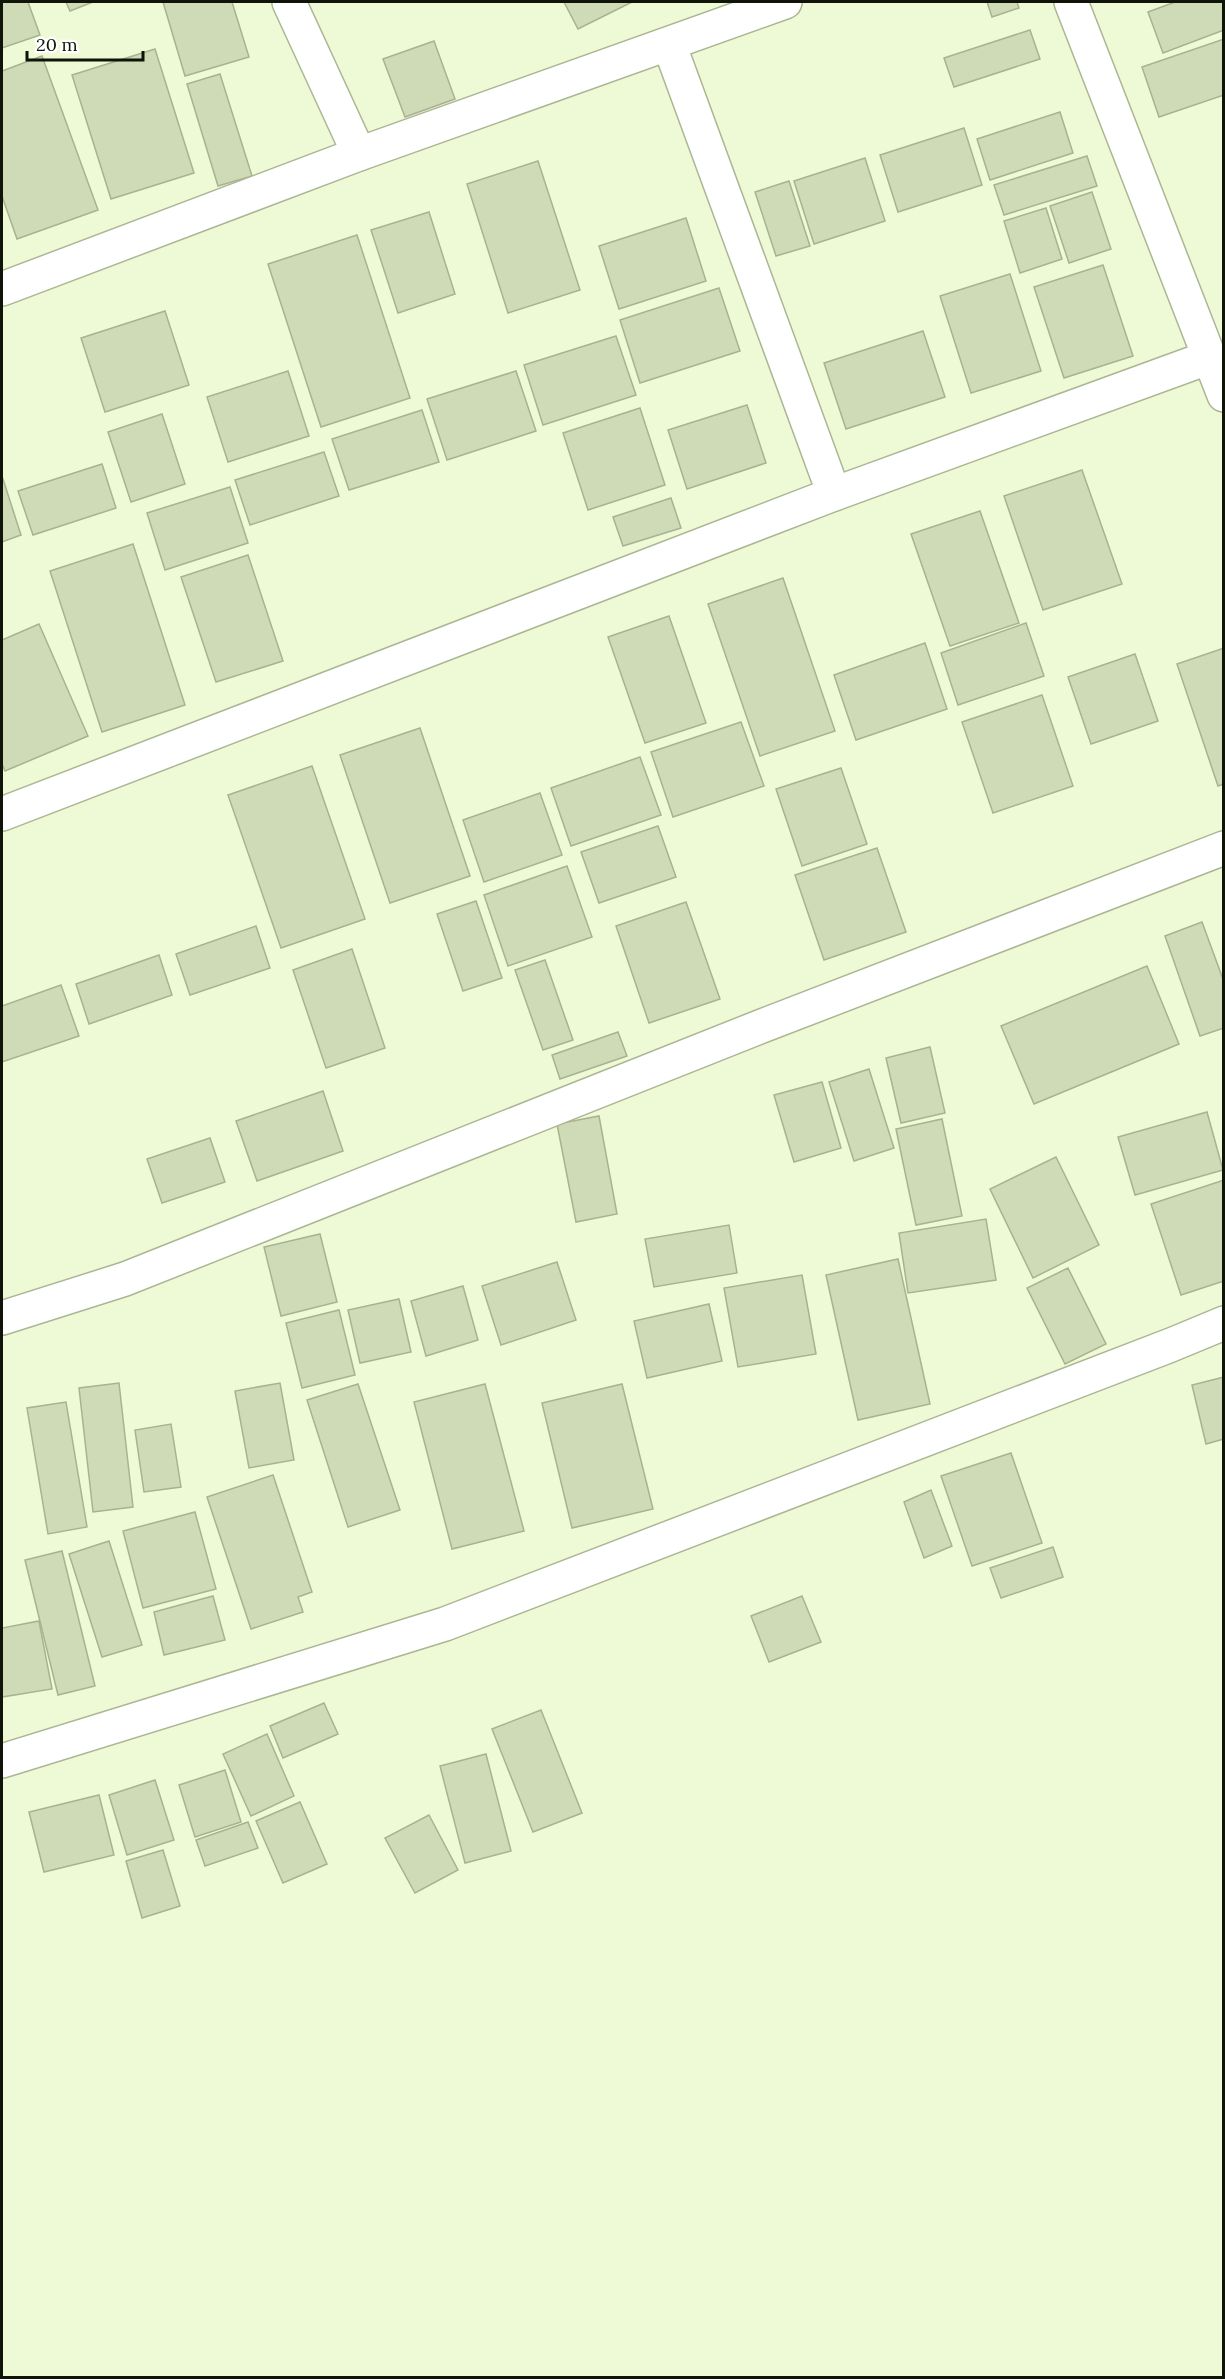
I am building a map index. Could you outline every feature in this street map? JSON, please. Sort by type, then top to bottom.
[{"type":"street","points":[[290,2],[359,154]]},
{"type":"street","points":[[2,289],[359,154],[785,2]]},
{"type":"street","points":[[1071,2],[1224,395]]},
{"type":"street","points":[[669,44],[834,494]]},
{"type":"street","points":[[2,813],[834,494],[1210,357]]},
{"type":"street","points":[[2,1318],[125,1279],[773,1022],[1224,848]]},
{"type":"street","points":[[2,1761],[445,1624],[1224,1323]]},
{"type":"building","points":[[2,2],[28,2],[40,35],[2,48]]},
{"type":"building","points":[[66,2],[93,2],[70,11]]},
{"type":"building","points":[[163,2],[232,2],[249,57],[185,76]]},
{"type":"building","points":[[564,2],[632,2],[578,29]]},
{"type":"building","points":[[987,2],[1017,2],[1019,8],[992,17]]},
{"type":"building","points":[[1175,2],[1224,2],[1224,30],[1163,53],[1148,12]]},
{"type":"building","points":[[1030,30],[1040,59],[954,87],[944,58]]},
{"type":"building","points":[[1224,39],[1224,95],[1159,117],[1142,67]]},
{"type":"building","points":[[434,41],[455,99],[405,117],[383,59]]},
{"type":"building","points":[[155,49],[194,173],[111,199],[72,75]]},
{"type":"building","points":[[42,56],[98,210],[17,239],[2,196],[2,71]]},
{"type":"building","points":[[220,74],[252,176],[218,186],[187,84]]},
{"type":"building","points":[[1060,112],[1073,153],[990,180],[977,139]]},
{"type":"building","points":[[964,128],[982,185],[898,212],[880,155]]},
{"type":"building","points":[[1087,156],[1097,186],[1004,215],[994,185]]},
{"type":"building","points":[[865,158],[885,221],[814,244],[794,181]]},
{"type":"building","points":[[538,161],[580,290],[508,313],[467,184]]},
{"type":"building","points":[[789,181],[810,246],[776,256],[755,192]]},
{"type":"building","points":[[1092,192],[1111,249],[1069,263],[1050,206]]},
{"type":"building","points":[[1046,208],[1062,259],[1020,273],[1004,221]]},
{"type":"building","points":[[429,212],[455,294],[398,313],[371,230]]},
{"type":"building","points":[[686,218],[706,281],[619,309],[599,246]]},
{"type":"building","points":[[357,235],[410,398],[321,427],[268,264]]},
{"type":"building","points":[[1103,265],[1133,356],[1064,378],[1034,287]]},
{"type":"building","points":[[1010,274],[1041,371],[971,393],[940,296]]},
{"type":"building","points":[[719,288],[740,351],[640,383],[620,320]]},
{"type":"building","points":[[165,311],[189,385],[105,412],[81,338]]},
{"type":"building","points":[[923,331],[945,397],[846,429],[824,363]]},
{"type":"building","points":[[616,336],[636,395],[543,425],[524,365]]},
{"type":"building","points":[[288,371],[309,436],[228,462],[207,397]]},
{"type":"building","points":[[516,371],[536,431],[447,460],[427,399]]},
{"type":"building","points":[[747,405],[766,463],[687,489],[668,430]]},
{"type":"building","points":[[640,408],[665,485],[588,510],[563,433]]},
{"type":"building","points":[[422,410],[439,462],[349,490],[332,439]]},
{"type":"building","points":[[162,414],[185,484],[131,502],[108,432]]},
{"type":"building","points":[[324,452],[339,496],[250,525],[235,480]]},
{"type":"building","points":[[102,464],[116,508],[33,535],[18,491]]},
{"type":"building","points":[[1082,470],[1122,584],[1043,610],[1004,496]]},
{"type":"building","points":[[2,476],[21,535],[2,542]]},
{"type":"building","points":[[230,487],[248,543],[165,570],[147,513]]},
{"type":"building","points":[[671,498],[681,528],[623,546],[613,517]]},
{"type":"building","points":[[980,511],[1019,623],[950,646],[911,534]]},
{"type":"building","points":[[133,544],[185,705],[102,732],[50,571]]},
{"type":"building","points":[[248,555],[283,661],[216,682],[181,577]]},
{"type":"building","points":[[783,578],[835,731],[760,756],[708,604]]},
{"type":"building","points":[[669,616],[706,723],[645,743],[608,637]]},
{"type":"building","points":[[1026,623],[1044,676],[958,705],[941,653]]},
{"type":"building","points":[[39,624],[88,736],[5,771],[2,764],[2,640]]},
{"type":"building","points":[[925,643],[947,709],[856,740],[834,675]]},
{"type":"building","points":[[1224,648],[1224,784],[1218,786],[1177,664]]},
{"type":"building","points":[[1135,654],[1158,721],[1091,744],[1068,677]]},
{"type":"building","points":[[1042,695],[1073,786],[993,813],[962,722]]},
{"type":"building","points":[[741,722],[764,786],[673,817],[651,752]]},
{"type":"building","points":[[420,728],[470,876],[390,903],[340,755]]},
{"type":"building","points":[[640,757],[661,815],[571,846],[551,788]]},
{"type":"building","points":[[312,766],[365,919],[281,948],[228,795]]},
{"type":"building","points":[[841,768],[867,844],[802,866],[776,789]]},
{"type":"building","points":[[540,793],[562,855],[484,882],[463,820]]},
{"type":"building","points":[[658,826],[676,877],[599,903],[581,852]]},
{"type":"building","points":[[877,848],[906,932],[824,960],[795,875]]},
{"type":"building","points":[[567,866],[592,937],[508,966],[484,895]]},
{"type":"building","points":[[476,901],[502,978],[463,991],[437,914]]},
{"type":"building","points":[[686,902],[720,999],[649,1023],[616,926]]},
{"type":"building","points":[[1202,922],[1224,982],[1224,1028],[1200,1036],[1165,936]]},
{"type":"building","points":[[256,926],[270,968],[190,995],[176,954]]},
{"type":"building","points":[[352,949],[385,1048],[326,1068],[293,970]]},
{"type":"building","points":[[159,955],[172,995],[89,1024],[76,984]]},
{"type":"building","points":[[545,960],[573,1040],[543,1050],[515,970]]},
{"type":"building","points":[[1147,966],[1179,1044],[1034,1104],[1001,1026]]},
{"type":"building","points":[[61,985],[79,1036],[2,1062],[2,1006]]},
{"type":"building","points":[[618,1032],[627,1056],[560,1079],[552,1055]]},
{"type":"building","points":[[930,1047],[945,1113],[901,1123],[886,1058]]},
{"type":"building","points":[[869,1069],[894,1148],[854,1161],[829,1082]]},
{"type":"building","points":[[822,1082],[841,1148],[794,1162],[774,1095]]},
{"type":"building","points":[[323,1091],[343,1151],[257,1181],[236,1121]]},
{"type":"building","points":[[1207,1112],[1223,1170],[1135,1195],[1118,1137]]},
{"type":"building","points":[[599,1116],[617,1214],[576,1222],[557,1124]]},
{"type":"building","points":[[942,1119],[962,1216],[916,1225],[896,1129]]},
{"type":"building","points":[[210,1138],[225,1182],[162,1203],[147,1159]]},
{"type":"building","points":[[1056,1157],[1099,1245],[1033,1278],[990,1189]]},
{"type":"building","points":[[1224,1180],[1224,1281],[1181,1295],[1151,1204]]},
{"type":"building","points":[[986,1219],[996,1280],[908,1293],[899,1233]]},
{"type":"building","points":[[729,1225],[737,1273],[654,1287],[645,1239]]},
{"type":"building","points":[[320,1234],[337,1302],[281,1316],[264,1247]]},
{"type":"building","points":[[898,1259],[930,1404],[858,1420],[826,1275]]},
{"type":"building","points":[[557,1262],[576,1320],[501,1345],[482,1286]]},
{"type":"building","points":[[1068,1268],[1106,1344],[1065,1364],[1027,1288]]},
{"type":"building","points":[[802,1275],[816,1354],[738,1367],[724,1288]]},
{"type":"building","points":[[463,1286],[478,1340],[426,1356],[411,1301]]},
{"type":"building","points":[[399,1299],[411,1352],[360,1363],[348,1310]]},
{"type":"building","points":[[709,1304],[722,1361],[647,1378],[634,1321]]},
{"type":"building","points":[[339,1310],[355,1375],[302,1388],[286,1323]]},
{"type":"building","points":[[1224,1377],[1224,1439],[1206,1444],[1192,1385]]},
{"type":"building","points":[[119,1383],[133,1507],[93,1512],[79,1388]]},
{"type":"building","points":[[280,1383],[294,1460],[249,1468],[235,1391]]},
{"type":"building","points":[[358,1384],[400,1510],[348,1527],[307,1400]]},
{"type":"building","points":[[485,1384],[524,1531],[452,1549],[414,1402]]},
{"type":"building","points":[[622,1384],[653,1509],[572,1528],[542,1403]]},
{"type":"building","points":[[66,1402],[87,1527],[48,1534],[27,1408]]},
{"type":"building","points":[[171,1424],[181,1487],[144,1492],[135,1430]]},
{"type":"building","points":[[1011,1453],[1042,1543],[972,1566],[941,1476]]},
{"type":"building","points":[[273,1475],[312,1592],[298,1597],[303,1612],[251,1629],[207,1497]]},
{"type":"building","points":[[931,1490],[952,1546],[924,1558],[904,1502]]},
{"type":"building","points":[[195,1512],[216,1589],[143,1608],[123,1531]]},
{"type":"building","points":[[109,1541],[142,1645],[102,1657],[69,1554]]},
{"type":"building","points":[[1053,1547],[1063,1577],[1001,1598],[990,1568]]},
{"type":"building","points":[[62,1551],[95,1686],[58,1695],[25,1560]]},
{"type":"building","points":[[213,1596],[225,1640],[164,1655],[154,1612]]},
{"type":"building","points":[[802,1596],[821,1642],[769,1662],[751,1616]]},
{"type":"building","points":[[39,1621],[52,1689],[2,1697],[2,1628]]},
{"type":"building","points":[[324,1703],[338,1734],[283,1758],[270,1726]]},
{"type":"building","points":[[541,1710],[582,1813],[533,1832],[492,1729]]},
{"type":"building","points":[[267,1734],[294,1796],[251,1816],[223,1754]]},
{"type":"building","points":[[486,1754],[511,1851],[465,1863],[440,1766]]},
{"type":"building","points":[[225,1770],[241,1822],[195,1837],[179,1785]]},
{"type":"building","points":[[155,1780],[174,1840],[127,1855],[109,1795]]},
{"type":"building","points":[[99,1795],[114,1855],[44,1872],[29,1812]]},
{"type":"building","points":[[300,1802],[327,1864],[283,1883],[256,1821]]},
{"type":"building","points":[[429,1815],[458,1870],[415,1893],[385,1838]]},
{"type":"building","points":[[248,1822],[258,1848],[205,1866],[196,1840]]},
{"type":"building","points":[[163,1850],[180,1906],[142,1918],[126,1861]]}]
